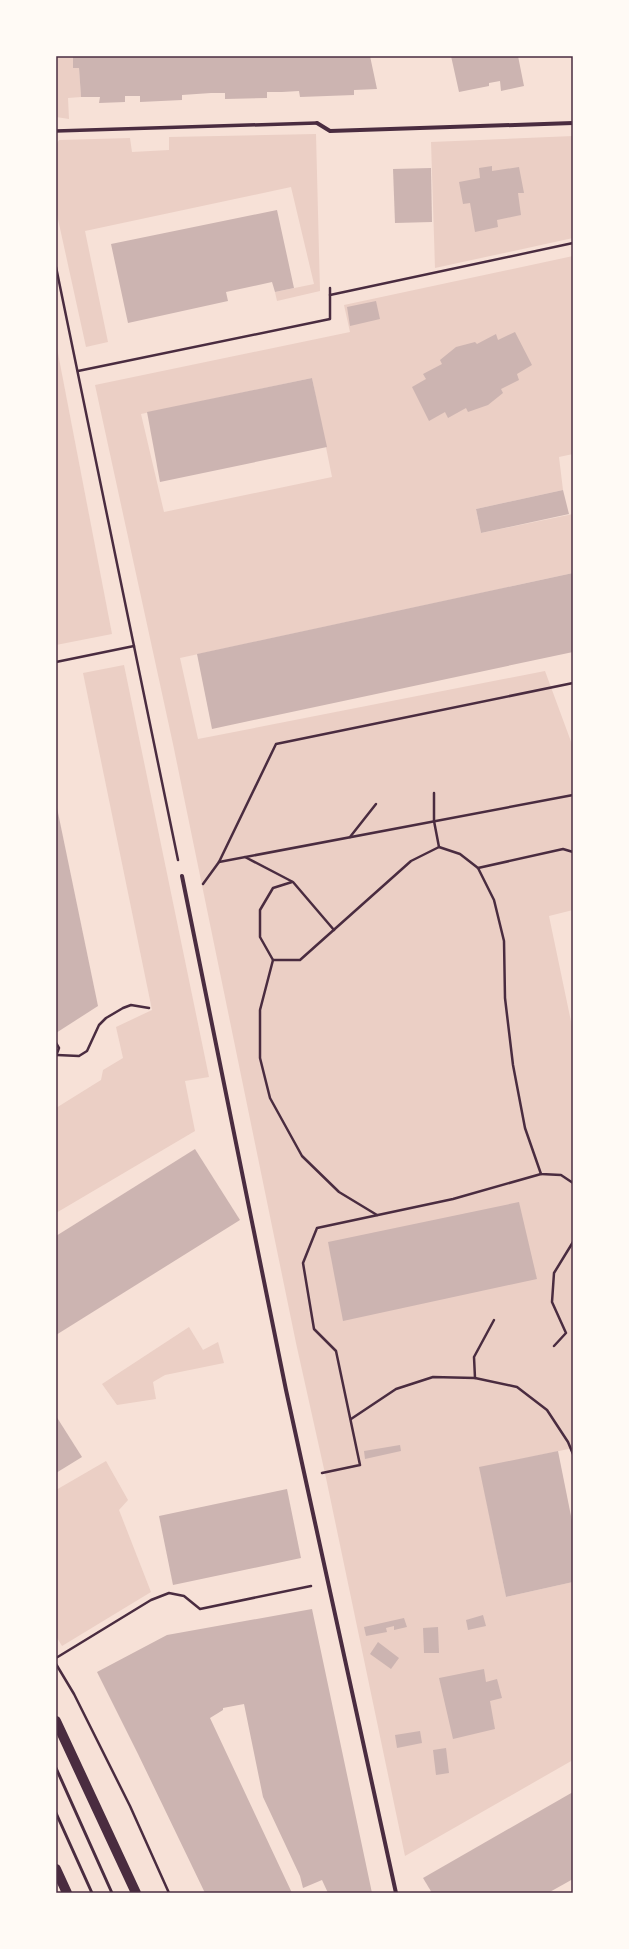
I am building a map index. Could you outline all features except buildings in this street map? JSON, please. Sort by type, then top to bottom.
[{"type":"main road","points":[[56,1721],[136,1893]]},
{"type":"main road","points":[[56,1869],[67,1893]]},
{"type":"street","points":[[56,131],[317,123],[330,132],[573,123]]},
{"type":"street","points":[[182,876],[255,1239],[396,1893]]},
{"type":"lane","points":[[56,1768],[112,1893]]},
{"type":"lane","points":[[56,1813],[92,1893]]},
{"type":"path","points":[[330,295],[573,244]]},
{"type":"path","points":[[56,267],[182,876]]},
{"type":"path","points":[[78,371],[330,319],[330,288]]},
{"type":"path","points":[[56,662],[134,646]]},
{"type":"path","points":[[185,894],[204,884],[219,862],[276,744],[573,684]]},
{"type":"path","points":[[434,793],[434,821],[439,847]]},
{"type":"path","points":[[219,862],[573,795]]},
{"type":"path","points":[[350,837],[376,804]]},
{"type":"path","points":[[273,960],[300,960],[411,861],[439,847],[460,854],[478,868],[494,900],[504,941],[505,998],[513,1065],[525,1128],[541,1174]]},
{"type":"path","points":[[478,868],[563,848],[573,852]]},
{"type":"path","points":[[244,857],[293,882],[334,930]]},
{"type":"path","points":[[293,882],[273,888],[260,910],[260,937],[273,960],[260,1010],[260,1058],[270,1098],[302,1156],[339,1192],[377,1215]]},
{"type":"path","points":[[56,1043],[59,1048],[57,1056],[79,1056],[87,1051],[99,1025],[106,1018],[131,1005],[149,1008]]},
{"type":"path","points":[[305,1476],[360,1465],[336,1351],[314,1329],[303,1263],[317,1228],[453,1199],[541,1174],[561,1175],[573,1183]]},
{"type":"path","points":[[554,1346],[566,1333],[552,1302],[554,1273],[573,1242]]},
{"type":"path","points":[[569,1250],[573,1251]]},
{"type":"path","points":[[475,1378],[474,1357],[494,1320]]},
{"type":"path","points":[[351,1419],[396,1389],[433,1377],[475,1378],[517,1388],[547,1410],[568,1442],[573,1454]]},
{"type":"path","points":[[56,1658],[151,1600],[169,1593],[184,1596],[200,1609],[330,1582]]},
{"type":"path","points":[[56,1664],[74,1694],[126,1799],[169,1893]]},
{"type":"shaded area","points":[[56,56],[73,56],[73,68],[79,68],[81,97],[68,98],[69,119],[56,117]]},
{"type":"shaded area","points":[[316,134],[320,291],[277,301],[275,292],[314,284],[291,187],[85,231],[108,342],[86,347],[56,210],[56,145],[59,140],[130,138],[132,152],[169,150],[169,137]]},
{"type":"shaded area","points":[[573,136],[573,238],[435,268],[431,142]]},
{"type":"shaded area","points":[[573,256],[573,454],[559,457],[563,490],[476,509],[481,533],[573,514],[573,573],[180,658],[198,739],[545,671],[573,747],[573,910],[549,916],[573,1031],[573,1448],[480,1468],[506,1597],[573,1582],[573,1760],[405,1856],[326,1478],[296,1343],[173,744],[95,385],[350,332],[344,305]],"holes":[[[312,378],[332,477],[164,512],[141,414]]]},
{"type":"shaded area","points":[[56,343],[112,634],[56,645]]},
{"type":"shaded area","points":[[124,665],[209,1077],[185,1081],[195,1131],[56,1213],[56,1108],[101,1080],[103,1070],[123,1058],[116,1027],[152,1010],[83,673]]},
{"type":"shaded area","points":[[189,1327],[203,1350],[218,1342],[224,1363],[165,1375],[153,1382],[156,1399],[117,1405],[102,1384]]},
{"type":"shaded area","points":[[106,1461],[128,1500],[119,1510],[151,1592],[62,1646],[56,1636],[56,1490]]}]
